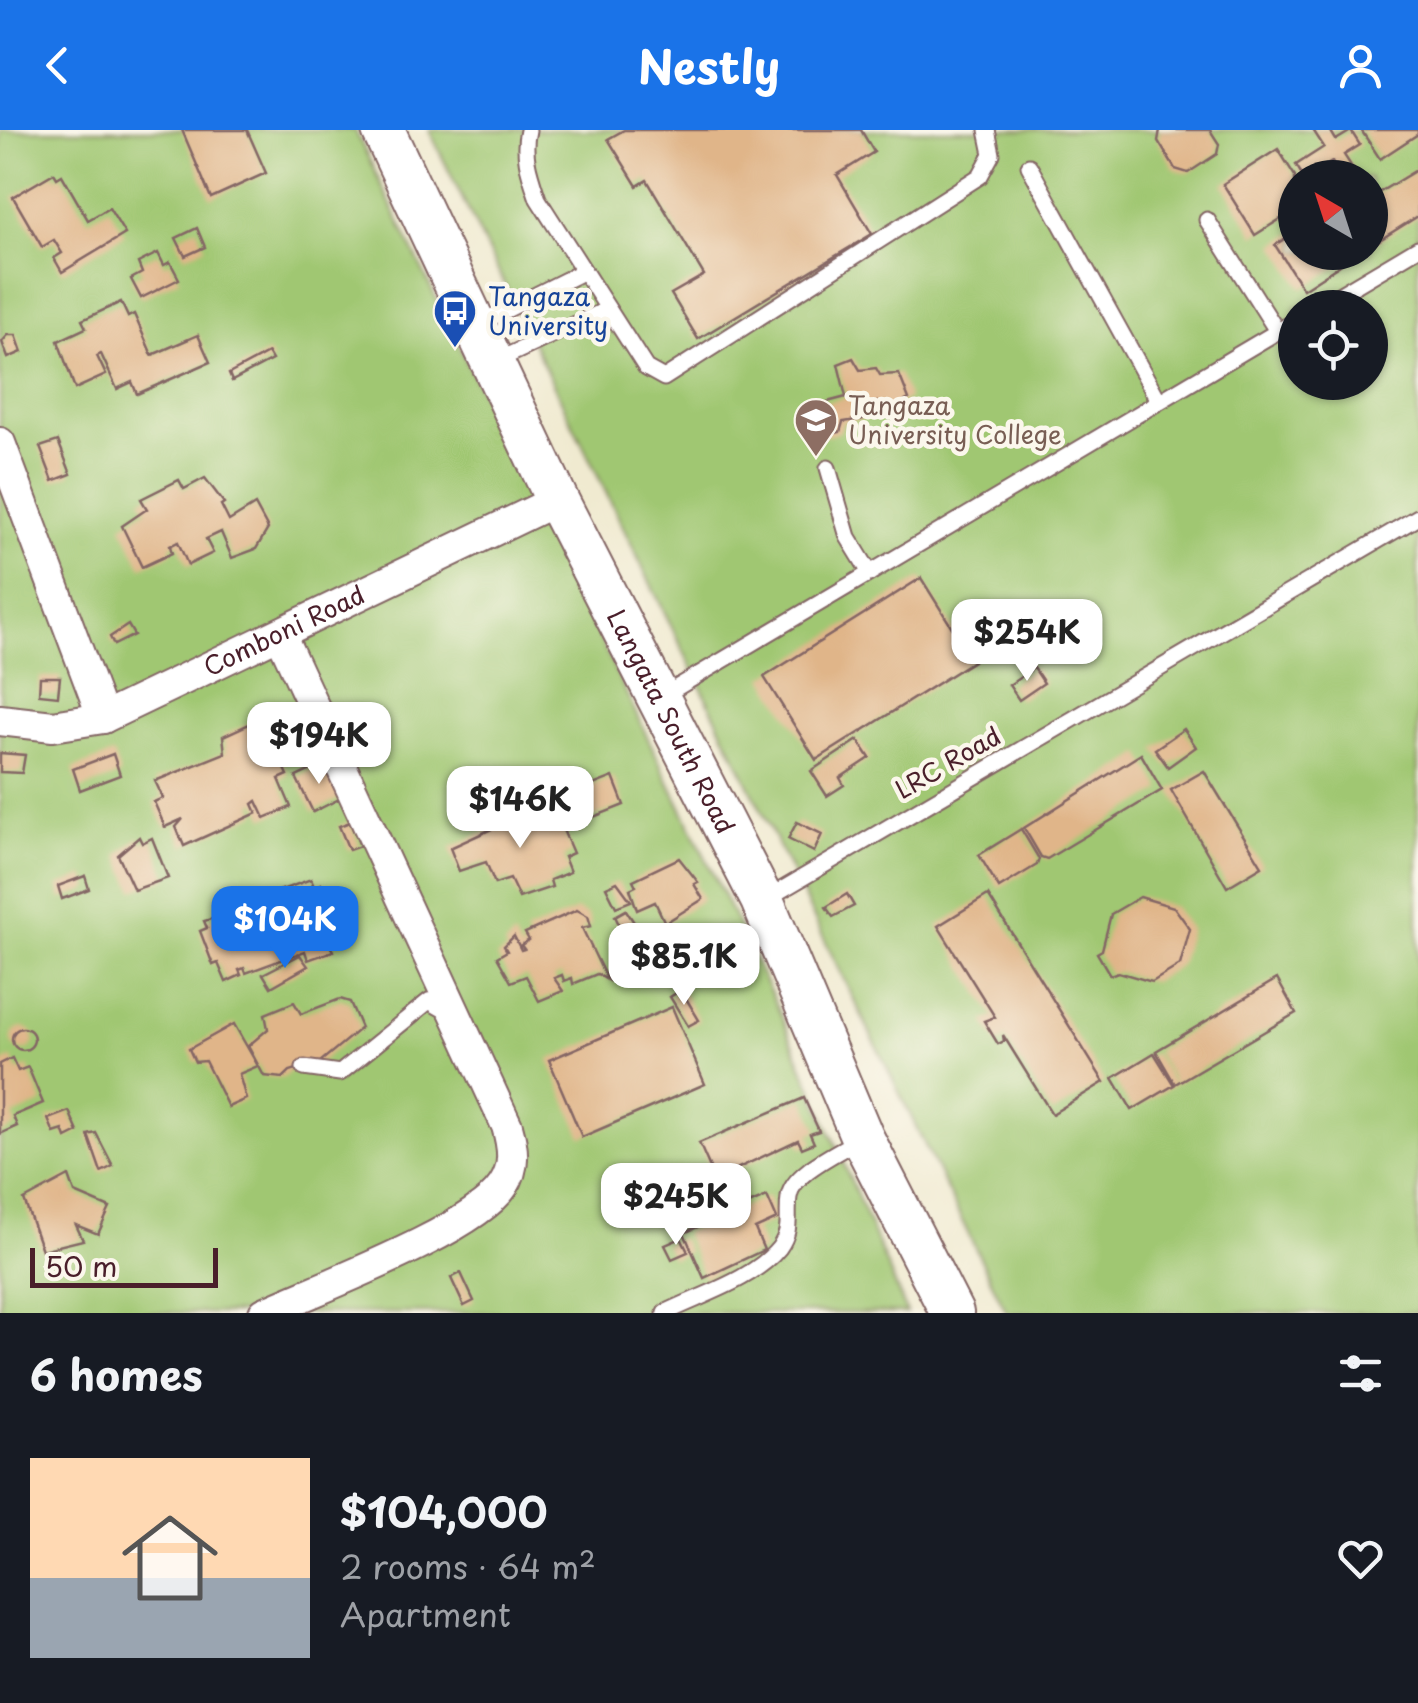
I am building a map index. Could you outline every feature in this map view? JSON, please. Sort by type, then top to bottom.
[{"type":"street","name":"Langata South Road","points":[[382,130],[557,500],[762,900],[862,1137],[952,1313]]},
{"type":"street","points":[[0,443],[103,718]]},
{"type":"street","name":"Comboni Road","points":[[0,720],[53,726],[103,718],[281,636],[557,500]]},
{"type":"street","points":[[264,1313],[469,1216],[505,1183],[513,1154],[507,1126],[281,636]]},
{"type":"lane","points":[[528,130],[524,145],[538,199],[646,368],[664,378],[980,176],[992,154],[987,130]]},
{"type":"lane","points":[[1029,166],[1159,402]]},
{"type":"lane","points":[[661,697],[1277,332],[1208,220]]},
{"type":"lane","points":[[1347,290],[1418,248]]},
{"type":"lane","points":[[483,344],[584,270]]},
{"type":"lane","points":[[483,344],[608,309]]},
{"type":"lane","points":[[828,468],[848,537],[870,573]]},
{"type":"lane","name":"LRC Road","points":[[762,900],[1418,517]]},
{"type":"lane","points":[[304,1068],[340,1073],[429,1001],[460,1026]]},
{"type":"lane","points":[[665,1313],[754,1270],[778,1249],[789,1230],[792,1216],[788,1199],[794,1183],[862,1137]]},
{"type":"green space","points":[[0,130],[355,130],[776,1004],[907,1313],[0,1313]]},
{"type":"green space","points":[[429,130],[1418,130],[1418,1313],[1007,1313]]},
{"type":"building","points":[[182,130],[247,130],[266,173],[211,198]]},
{"type":"building","points":[[624,130],[861,130],[874,152],[837,175],[872,234],[698,339],[671,294],[704,275],[647,180],[637,186],[608,139]]},
{"type":"building","points":[[1160,130],[1210,130],[1219,144],[1217,154],[1188,173],[1175,169],[1158,141]]},
{"type":"building","points":[[1313,130],[1330,130],[1336,140],[1351,131],[1360,145],[1344,155],[1347,160],[1304,160],[1324,147]]},
{"type":"building","points":[[1361,130],[1418,130],[1418,134],[1380,159]]},
{"type":"building","points":[[1278,149],[1285,160],[1278,160],[1278,221],[1255,235],[1223,184]]},
{"type":"building","points":[[1418,169],[1418,216],[1388,235],[1388,187]]},
{"type":"building","points":[[54,173],[57,178],[62,175],[88,220],[109,208],[125,234],[62,272],[54,258],[62,253],[54,240],[42,247],[13,197]]},
{"type":"building","points":[[197,228],[205,247],[185,256],[176,238]]},
{"type":"building","points":[[158,253],[164,265],[170,262],[179,279],[141,298],[131,279],[142,273],[138,263]]},
{"type":"building","points":[[1291,270],[1332,270],[1303,289]]},
{"type":"building","points":[[121,302],[128,317],[134,314],[152,355],[198,335],[210,362],[137,394],[132,382],[117,389],[101,354],[97,356],[106,375],[75,389],[58,341],[86,328],[82,320]]},
{"type":"building","points":[[8,335],[16,335],[22,352],[8,358],[2,342]]},
{"type":"building","points":[[268,353],[272,360],[232,381],[229,374]]},
{"type":"building","points":[[853,358],[860,370],[876,368],[880,375],[899,374],[909,399],[889,409],[879,403],[881,408],[866,413],[863,419],[843,422],[840,432],[810,439],[801,409],[846,397],[838,364]]},
{"type":"building","points":[[58,441],[71,474],[53,481],[40,447]]},
{"type":"building","points":[[205,478],[224,503],[221,505],[229,521],[255,505],[268,529],[256,549],[232,558],[221,532],[206,539],[213,553],[188,565],[178,542],[170,546],[172,553],[142,567],[122,526],[147,509],[141,499],[179,480],[184,489]]},
{"type":"building","points":[[921,578],[973,661],[816,760],[764,677]]},
{"type":"building","points":[[128,625],[134,635],[114,645],[110,637]]},
{"type":"building","points":[[1034,668],[1044,683],[1019,700],[1009,685]]},
{"type":"building","points":[[40,677],[60,677],[58,696],[39,694]]},
{"type":"building","points":[[301,706],[315,733],[301,739],[288,713]]},
{"type":"building","points":[[249,724],[266,753],[276,749],[288,775],[279,779],[291,807],[265,818],[257,801],[253,804],[257,813],[184,846],[176,827],[183,819],[165,827],[154,802],[163,798],[155,781],[225,753],[223,736]]},
{"type":"building","points":[[1184,729],[1196,747],[1168,767],[1155,749]]},
{"type":"building","points":[[858,740],[870,758],[840,778],[844,785],[827,796],[811,771]]},
{"type":"building","points":[[0,753],[25,755],[22,773],[0,772]]},
{"type":"building","points":[[113,754],[120,775],[80,790],[73,769]]},
{"type":"building","points":[[1141,754],[1162,790],[1047,859],[1041,857],[1024,828]]},
{"type":"building","points":[[326,763],[343,797],[313,812],[296,777]]},
{"type":"building","points":[[1204,771],[1262,866],[1227,887],[1171,790]]},
{"type":"building","points":[[613,777],[624,805],[576,824],[565,796]]},
{"type":"building","points":[[551,802],[573,853],[564,857],[570,872],[550,880],[552,887],[519,898],[510,879],[495,884],[486,862],[459,871],[450,848]]},
{"type":"building","points":[[350,822],[360,846],[349,850],[339,826]]},
{"type":"building","points":[[797,822],[822,834],[814,852],[788,839]]},
{"type":"building","points":[[1021,829],[1039,859],[1037,865],[999,888],[979,855]]},
{"type":"building","points":[[139,837],[142,843],[152,838],[168,878],[134,890],[118,855]]},
{"type":"building","points":[[679,858],[698,882],[694,884],[703,899],[665,923],[655,902],[637,910],[630,889],[636,886],[633,880]]},
{"type":"building","points":[[85,876],[89,889],[62,899],[58,886]]},
{"type":"building","points":[[311,879],[314,887],[321,884],[334,920],[328,923],[335,941],[330,943],[333,951],[308,960],[305,951],[246,973],[244,968],[239,970],[241,975],[226,982],[218,963],[213,965],[200,931],[207,928],[204,921],[260,905],[263,913],[271,909],[274,918],[285,914],[276,892]]},
{"type":"building","points":[[617,882],[631,901],[616,907],[606,887]]},
{"type":"building","points":[[847,894],[854,906],[833,917],[826,907]]},
{"type":"building","points":[[988,895],[1104,1082],[1052,1114],[1003,1035],[1004,1041],[998,1044],[984,1021],[995,1017],[938,926]]},
{"type":"building","points":[[1140,897],[1174,907],[1190,929],[1180,965],[1152,982],[1118,972],[1110,975],[1097,953],[1102,950],[1111,914]]},
{"type":"building","points":[[577,910],[588,916],[591,926],[582,928],[607,980],[597,974],[573,984],[572,978],[564,981],[562,975],[554,978],[563,991],[539,1001],[526,976],[511,982],[497,957],[507,951],[504,946],[514,936],[524,949],[521,945],[529,940],[525,933]]},
{"type":"building","points":[[626,910],[637,927],[623,933],[615,916]]},
{"type":"building","points":[[300,955],[308,966],[271,987],[263,974]]},
{"type":"building","points":[[1277,979],[1296,1013],[1175,1084],[1156,1051]]},
{"type":"building","points":[[681,990],[699,1020],[688,1026],[670,997]]},
{"type":"building","points":[[340,999],[350,1002],[361,1028],[320,1062],[290,1071],[283,1078],[264,1076],[248,1046],[268,1029],[265,1014],[294,1002],[301,1014]]},
{"type":"building","points":[[672,1007],[705,1084],[582,1137],[549,1060]]},
{"type":"building","points":[[234,1024],[258,1066],[239,1074],[246,1099],[228,1107],[205,1061],[195,1062],[189,1049]]},
{"type":"building","points":[[23,1028],[31,1031],[31,1047],[23,1050],[15,1047],[12,1039],[15,1031]]},
{"type":"building","points":[[1154,1053],[1174,1085],[1132,1110],[1113,1078]]},
{"type":"building","points":[[12,1058],[18,1071],[28,1067],[43,1103],[13,1116],[17,1126],[0,1134],[0,1064]]},
{"type":"building","points":[[804,1098],[819,1131],[810,1134],[814,1143],[802,1148],[798,1140],[715,1179],[699,1143]]},
{"type":"building","points":[[69,1111],[78,1132],[66,1138],[63,1130],[54,1133],[48,1119]]},
{"type":"building","points":[[96,1133],[113,1166],[101,1172],[88,1135]]},
{"type":"building","points":[[69,1176],[75,1193],[110,1208],[98,1234],[76,1225],[83,1240],[42,1250],[24,1200]]},
{"type":"building","points":[[700,1177],[705,1188],[683,1197],[679,1186]]},
{"type":"building","points":[[767,1196],[777,1219],[755,1229],[764,1250],[704,1278],[684,1233]]},
{"type":"building","points":[[681,1238],[688,1252],[672,1259],[665,1245]]},
{"type":"building","points":[[461,1273],[474,1301],[464,1306],[451,1278]]},
{"type":"place","name":"Tangaza University","points":[[455,349]]},
{"type":"place","name":"Tangaza University College","points":[[816,458]]}]
